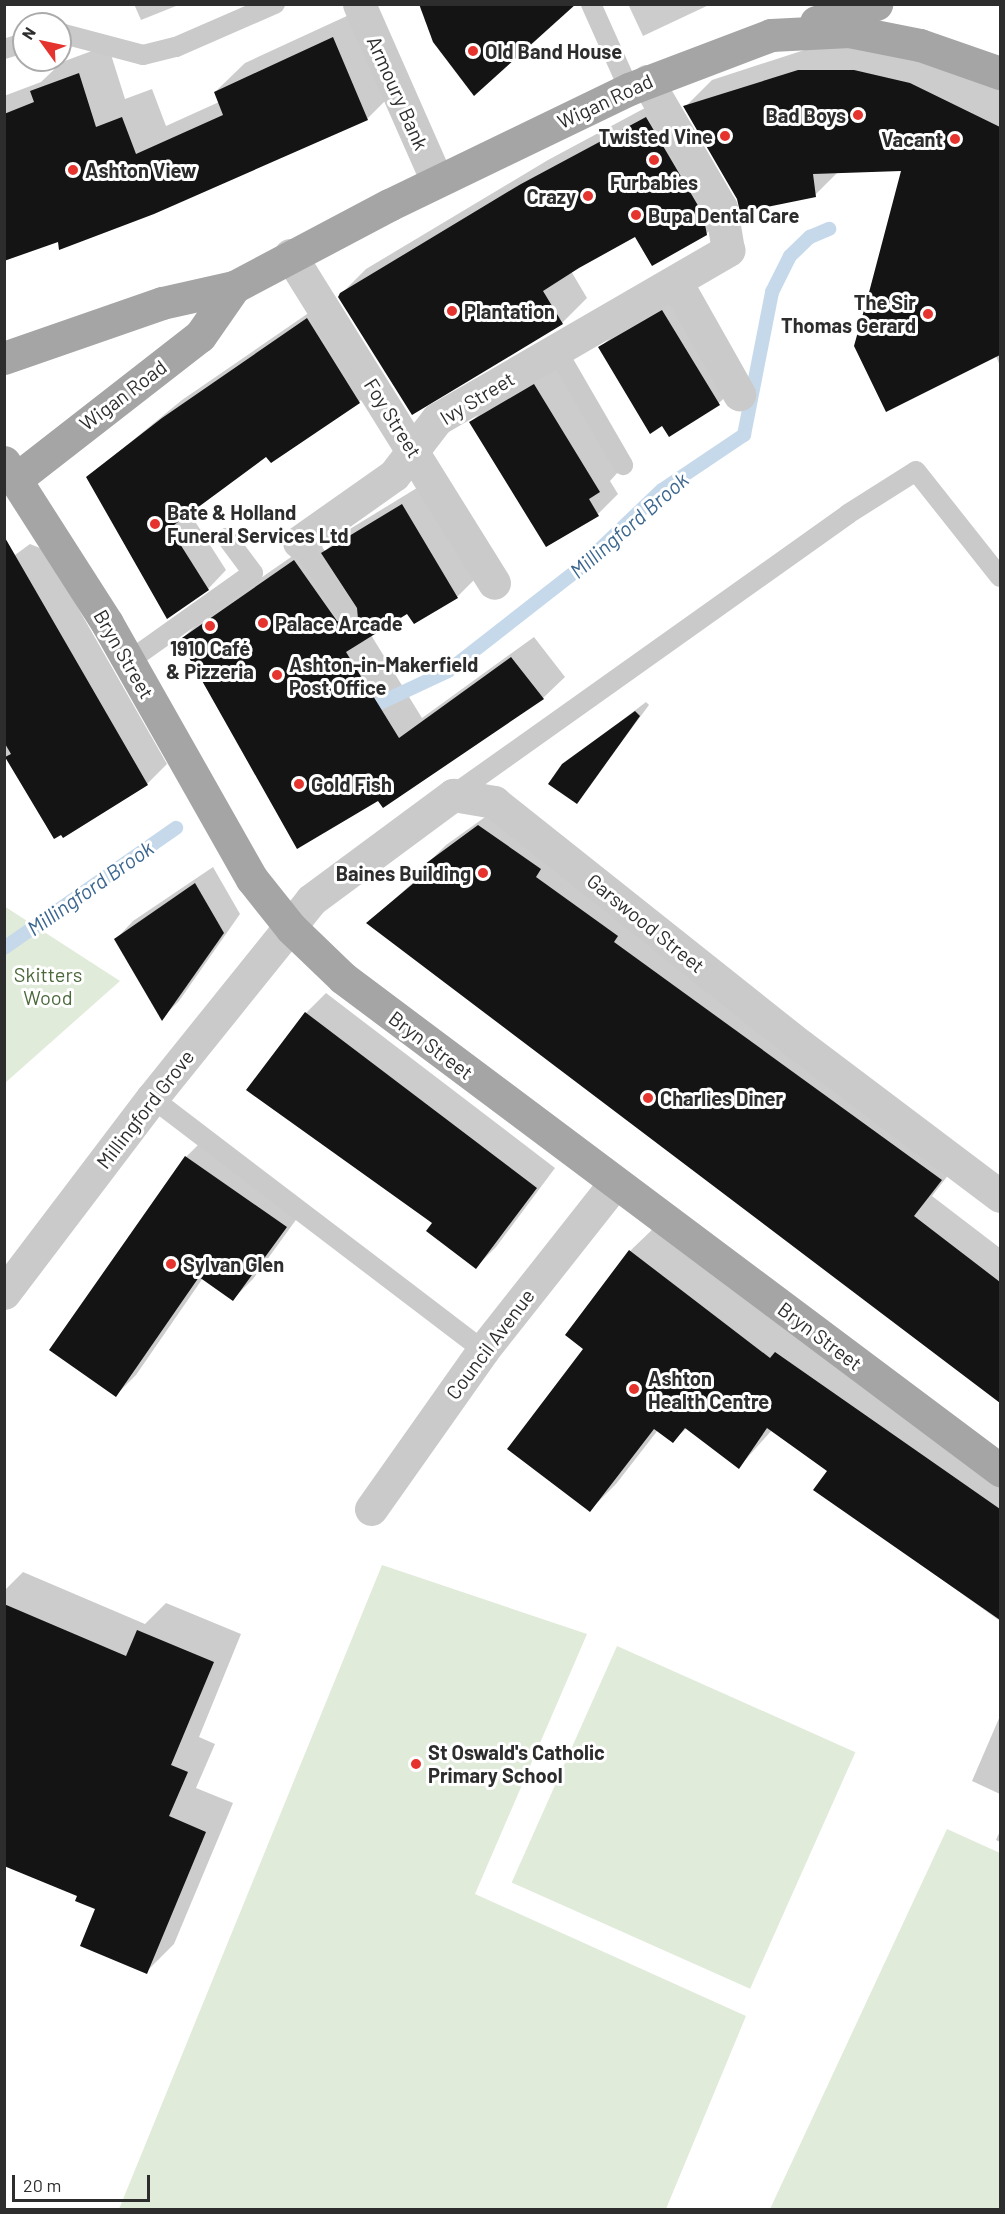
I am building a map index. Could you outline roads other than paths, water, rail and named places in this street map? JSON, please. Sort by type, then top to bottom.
[{"type":"main road","points":[[771,35],[876,4]]},
{"type":"main road","name":"Wigan Road","points":[[4,358],[162,303],[234,287],[290,255],[437,181],[638,85],[771,35],[849,31],[920,45],[1000,73]]},
{"type":"main road","name":"Wigan Road","points":[[10,470],[200,336],[234,287]]},
{"type":"main road","name":"Bryn Street","points":[[10,470],[129,661],[252,879],[291,928],[343,978],[1000,1470]]},
{"type":"street","name":"Armoury Bank","points":[[359,4],[437,181]]},
{"type":"street","name":"Ivy Street","points":[[299,542],[394,476],[437,419],[728,250],[721,208],[638,85]]},
{"type":"street","name":"Foy Street","points":[[290,255],[413,449],[494,583]]},
{"type":"street","points":[[676,282],[739,394]]},
{"type":"street","points":[[291,928],[311,900],[453,795]]},
{"type":"street","name":"Garswood Street","points":[[453,795],[494,802],[801,1046],[1000,1197]]},
{"type":"street","name":"Millingford Grove","points":[[4,1293],[152,1098],[291,928]]},
{"type":"street","name":"Council Avenue","points":[[371,1509],[483,1350],[615,1183]]},
{"type":"lane","points":[[72,36],[143,56],[176,47],[275,4]]},
{"type":"lane","points":[[591,4],[638,85]]},
{"type":"lane","points":[[556,351],[623,465]]},
{"type":"lane","points":[[453,795],[848,514],[916,471],[1000,577]]},
{"type":"lane","points":[[129,661],[253,573],[227,538]]},
{"type":"lane","points":[[299,542],[346,614]]},
{"type":"lane","points":[[152,1098],[483,1350]]},
{"type":"waterway","name":"Millingford Brook","points":[[380,703],[448,671],[580,568],[662,490],[744,435],[772,292],[790,256],[810,237],[829,229]]},
{"type":"waterway","name":"Millingford Brook","points":[[4,948],[176,828]]},
{"type":"place","name":"Old Band House","points":[[473,51]]},
{"type":"place","name":"Bad Boys","points":[[858,115]]},
{"type":"place","name":"Twisted Vine","points":[[725,136]]},
{"type":"place","name":"Vacant","points":[[955,139]]},
{"type":"place","name":"Furbabies","points":[[654,160]]},
{"type":"place","name":"Ashton View","points":[[73,170]]},
{"type":"place","name":"Crazy","points":[[588,196]]},
{"type":"place","name":"Bupa Dental Care","points":[[636,215]]},
{"type":"place","name":"Plantation","points":[[452,311]]},
{"type":"place","name":"The Sir Thomas Gerard","points":[[928,314]]},
{"type":"place","name":"Bate & Holland Funeral Services Ltd","points":[[155,524]]},
{"type":"place","name":"Palace Arcade","points":[[263,623]]},
{"type":"place","name":"1910 Café & Pizzeria","points":[[210,626]]},
{"type":"place","name":"Ashton-in-Makerfield Post Office","points":[[277,675]]},
{"type":"place","name":"Gold Fish","points":[[299,784]]},
{"type":"place","name":"Baines Building","points":[[483,873]]},
{"type":"place","name":"Charlies Diner","points":[[648,1098]]},
{"type":"place","name":"Sylvan Glen","points":[[171,1264]]},
{"type":"place","name":"Ashton Health Centre","points":[[634,1389]]},
{"type":"place","name":"St Oswald's Catholic Primary School","points":[[416,1764]]},
{"type":"park label","name":"Skitters Wood","points":[[48,986]]}]
